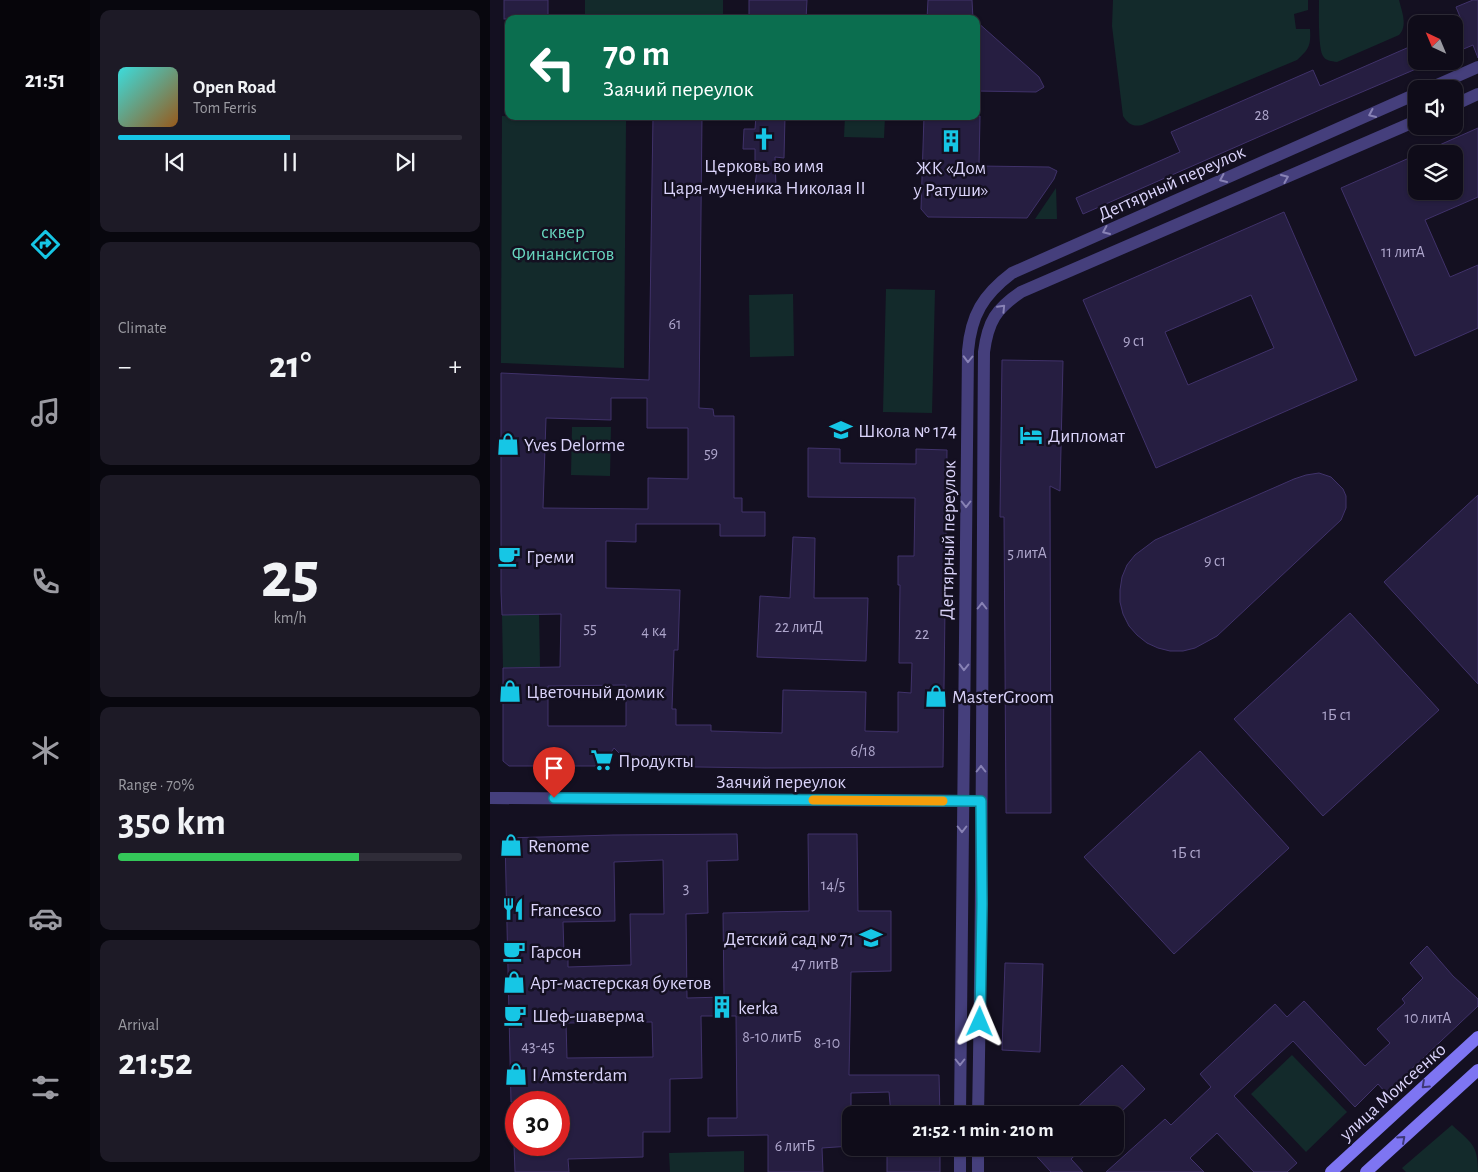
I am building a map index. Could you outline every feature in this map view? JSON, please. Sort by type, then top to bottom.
[{"type":"street","points":[[1448,80],[1478,67]]},
{"type":"street","points":[[1463,101],[1478,94]]},
{"type":"street","name":"Дегтярный переулок","points":[[960,1106],[968,351],[969,333],[977,312],[986,297],[1012,273],[1408,98]]},
{"type":"street","name":"Дегтярный переулок","points":[[978,1106],[982,904],[984,352],[986,334],[993,318],[1004,304],[1022,292],[1408,124]]},
{"type":"street","name":"Заячий переулок","points":[[490,798],[981,801]]},
{"type":"street","name":"улица Моисеенко","points":[[1331,1172],[1478,1037]]},
{"type":"street","points":[[1366,1172],[1478,1070]]},
{"type":"street","points":[[960,1156],[960,1172]]},
{"type":"street","points":[[978,1156],[978,1172]]},
{"type":"green space","points":[[585,0],[723,0],[723,15],[585,15]]},
{"type":"green space","points":[[1113,0],[1308,0],[1308,10],[1294,14],[1296,29],[1310,29],[1310,39],[1307,50],[1297,60],[1136,126],[1129,123],[1123,116],[1112,26]]},
{"type":"green space","points":[[1319,0],[1399,0],[1404,19],[1402,31],[1399,35],[1337,62],[1326,59],[1321,52],[1320,45]]},
{"type":"green space","name":"сквер Финансистов","points":[[502,116],[505,116],[505,120],[626,121],[624,368],[501,363]]},
{"type":"green space","points":[[845,120],[885,120],[884,138],[844,137]]},
{"type":"green space","points":[[1056,188],[1057,219],[1035,219]]},
{"type":"green space","points":[[886,289],[935,290],[932,413],[883,412]]},
{"type":"green space","points":[[793,294],[794,356],[750,357],[749,295]]},
{"type":"green space","points":[[572,427],[611,427],[610,476],[571,475]]},
{"type":"green space","points":[[539,614],[540,667],[503,668],[502,615]]},
{"type":"green space","points":[[1292,1055],[1347,1112],[1306,1152],[1251,1094]]},
{"type":"green space","points":[[1452,1125],[1469,1140],[1475,1150],[1478,1172],[1406,1172],[1402,1168]]},
{"type":"green space","points":[[744,1151],[744,1172],[670,1172],[669,1153]]},
{"type":"building","points":[[504,0],[548,0],[548,15],[505,15],[504,19]]},
{"type":"building","points":[[749,0],[807,0],[806,15],[749,15]]},
{"type":"building","points":[[928,0],[972,0],[973,15],[927,15]]},
{"type":"building","points":[[1473,0],[1478,0],[1478,58],[1473,45],[1463,49],[1463,15],[1459,15],[1456,7]]},
{"type":"building","points":[[980,25],[1039,77],[1044,87],[1036,92],[980,91]]},
{"type":"building","points":[[1408,48],[1408,70],[1414,70],[1083,214],[1076,198],[1180,152],[1171,132],[1313,70],[1320,86]]},
{"type":"building","points":[[653,120],[702,120],[699,408],[713,409],[714,416],[734,416],[734,498],[742,498],[742,512],[765,512],[765,536],[720,536],[720,524],[636,524],[636,542],[606,541],[606,588],[680,590],[678,650],[674,650],[672,709],[676,709],[676,725],[711,725],[711,731],[782,733],[783,690],[866,692],[865,731],[898,732],[898,692],[911,693],[912,663],[899,663],[900,585],[898,585],[898,556],[914,556],[915,498],[808,497],[808,448],[840,449],[840,463],[916,464],[916,449],[947,450],[943,767],[765,768],[632,766],[614,748],[602,766],[509,766],[503,761],[503,668],[560,667],[561,614],[502,615],[501,373],[649,380]],"holes":[[[611,398],[647,398],[647,428],[688,428],[688,479],[648,478],[648,509],[543,508],[546,418],[611,420]],[[626,685],[626,726],[548,726],[548,686]]]},
{"type":"building","name":"Церковь во имя Царя-мученика Николая II","points":[[756,120],[785,120],[784,158],[775,157],[776,188],[767,195],[757,191],[755,186],[758,161],[755,161],[755,149],[743,149],[744,129],[755,129]]},
{"type":"building","name":"ЖК «Дом у Ратуши»","points":[[924,120],[980,120],[979,166],[1049,167],[1057,171],[1054,179],[1027,218],[928,217],[921,209]]},
{"type":"building","points":[[1478,128],[1478,197],[1425,220],[1450,277],[1478,265],[1478,328],[1415,356],[1341,188],[1408,159],[1408,200],[1463,200],[1463,145],[1439,145]]},
{"type":"building","points":[[1284,212],[1357,380],[1156,468],[1083,300]],"holes":[[[1251,295],[1274,348],[1188,385],[1165,332]]]},
{"type":"building","points":[[1002,360],[1063,361],[1060,491],[1050,486],[1051,813],[1006,813],[1004,517],[1000,517]]},
{"type":"building","points":[[1319,473],[1331,477],[1343,489],[1346,496],[1346,508],[1341,520],[1217,636],[1195,648],[1183,651],[1170,651],[1147,643],[1129,626],[1120,602],[1120,590],[1122,577],[1127,565],[1135,555],[1155,540],[1294,479]]},
{"type":"building","points":[[1478,495],[1478,684],[1384,582]]},
{"type":"building","points":[[793,537],[815,538],[814,598],[868,598],[866,661],[757,657],[760,596],[790,598]]},
{"type":"building","points":[[1350,613],[1439,710],[1323,816],[1234,719]]},
{"type":"building","points":[[1200,751],[1289,848],[1174,954],[1084,857]]},
{"type":"building","points":[[737,834],[738,860],[707,861],[708,913],[686,914],[687,998],[724,997],[723,913],[809,911],[808,834],[857,834],[858,911],[891,911],[891,971],[851,972],[849,1075],[939,1075],[940,1106],[890,1106],[889,1092],[851,1093],[851,1106],[842,1106],[842,1147],[822,1148],[823,1172],[768,1172],[768,1135],[708,1136],[708,1118],[737,1118],[736,1016],[701,1016],[702,1078],[670,1079],[670,1132],[643,1132],[643,1157],[568,1159],[569,1172],[515,1172],[514,1156],[570,1156],[570,1091],[511,1091],[505,838]],"holes":[[[663,860],[664,914],[630,914],[631,965],[568,967],[568,954],[564,954],[563,922],[615,921],[614,862]],[[652,1022],[653,1057],[567,1058],[566,1023]]]},
{"type":"building","points":[[1427,946],[1453,976],[1478,999],[1478,1006],[1386,1093],[1378,1084],[1355,1107],[1293,1041],[1234,1096],[1297,1163],[1287,1172],[1254,1172],[1217,1133],[1190,1158],[1204,1172],[1106,1172],[1165,1119],[1171,1125],[1211,1087],[1200,1074],[1275,1004],[1287,1017],[1304,1001],[1365,1066],[1390,1043],[1377,1029],[1405,1003],[1402,999],[1423,978],[1410,963]]},
{"type":"building","points":[[1005,963],[1043,964],[1040,1052],[1002,1050]]},
{"type":"building","points":[[1122,1065],[1145,1089],[1124,1109],[1124,1106],[1079,1106]]},
{"type":"building","points":[[887,1156],[940,1156],[940,1172],[887,1172]]},
{"type":"building","points":[[1036,1156],[1074,1156],[1071,1159],[1083,1172],[1051,1172]]},
{"type":"slow traffic","points":[[813,800],[943,801]]},
{"type":"place","name":"Церковь во имя Царя-мученика Николая II","points":[[764,139]]},
{"type":"place","name":"ЖК «Дом у Ратуши»","points":[[951,141]]},
{"type":"place","name":"Школа № 174","points":[[841,430]]},
{"type":"place","name":"Дипломат","points":[[1031,435]]},
{"type":"place","name":"Yves Delorme","points":[[508,444]]},
{"type":"place","name":"Греми","points":[[509,556]]},
{"type":"place","name":"Цветочный домик","points":[[510,691]]},
{"type":"place","name":"MasterGroom","points":[[936,696]]},
{"type":"place","name":"Продукты","points":[[602,760]]},
{"type":"place","name":"Renome","points":[[511,845]]},
{"type":"place","name":"Francesco","points":[[513,909]]},
{"type":"place","name":"Детский сад № 71","points":[[871,938]]},
{"type":"place","name":"Гарсон","points":[[514,951]]},
{"type":"place","name":"Арт-мастерская букетов","points":[[514,982]]},
{"type":"place","name":"kerka","points":[[722,1007]]},
{"type":"place","name":"Шеф-шаверма","points":[[515,1015]]},
{"type":"place","name":"I Amsterdam","points":[[516,1074]]},
{"type":"route","points":[[554,798],[981,801],[980,1022]]}]
